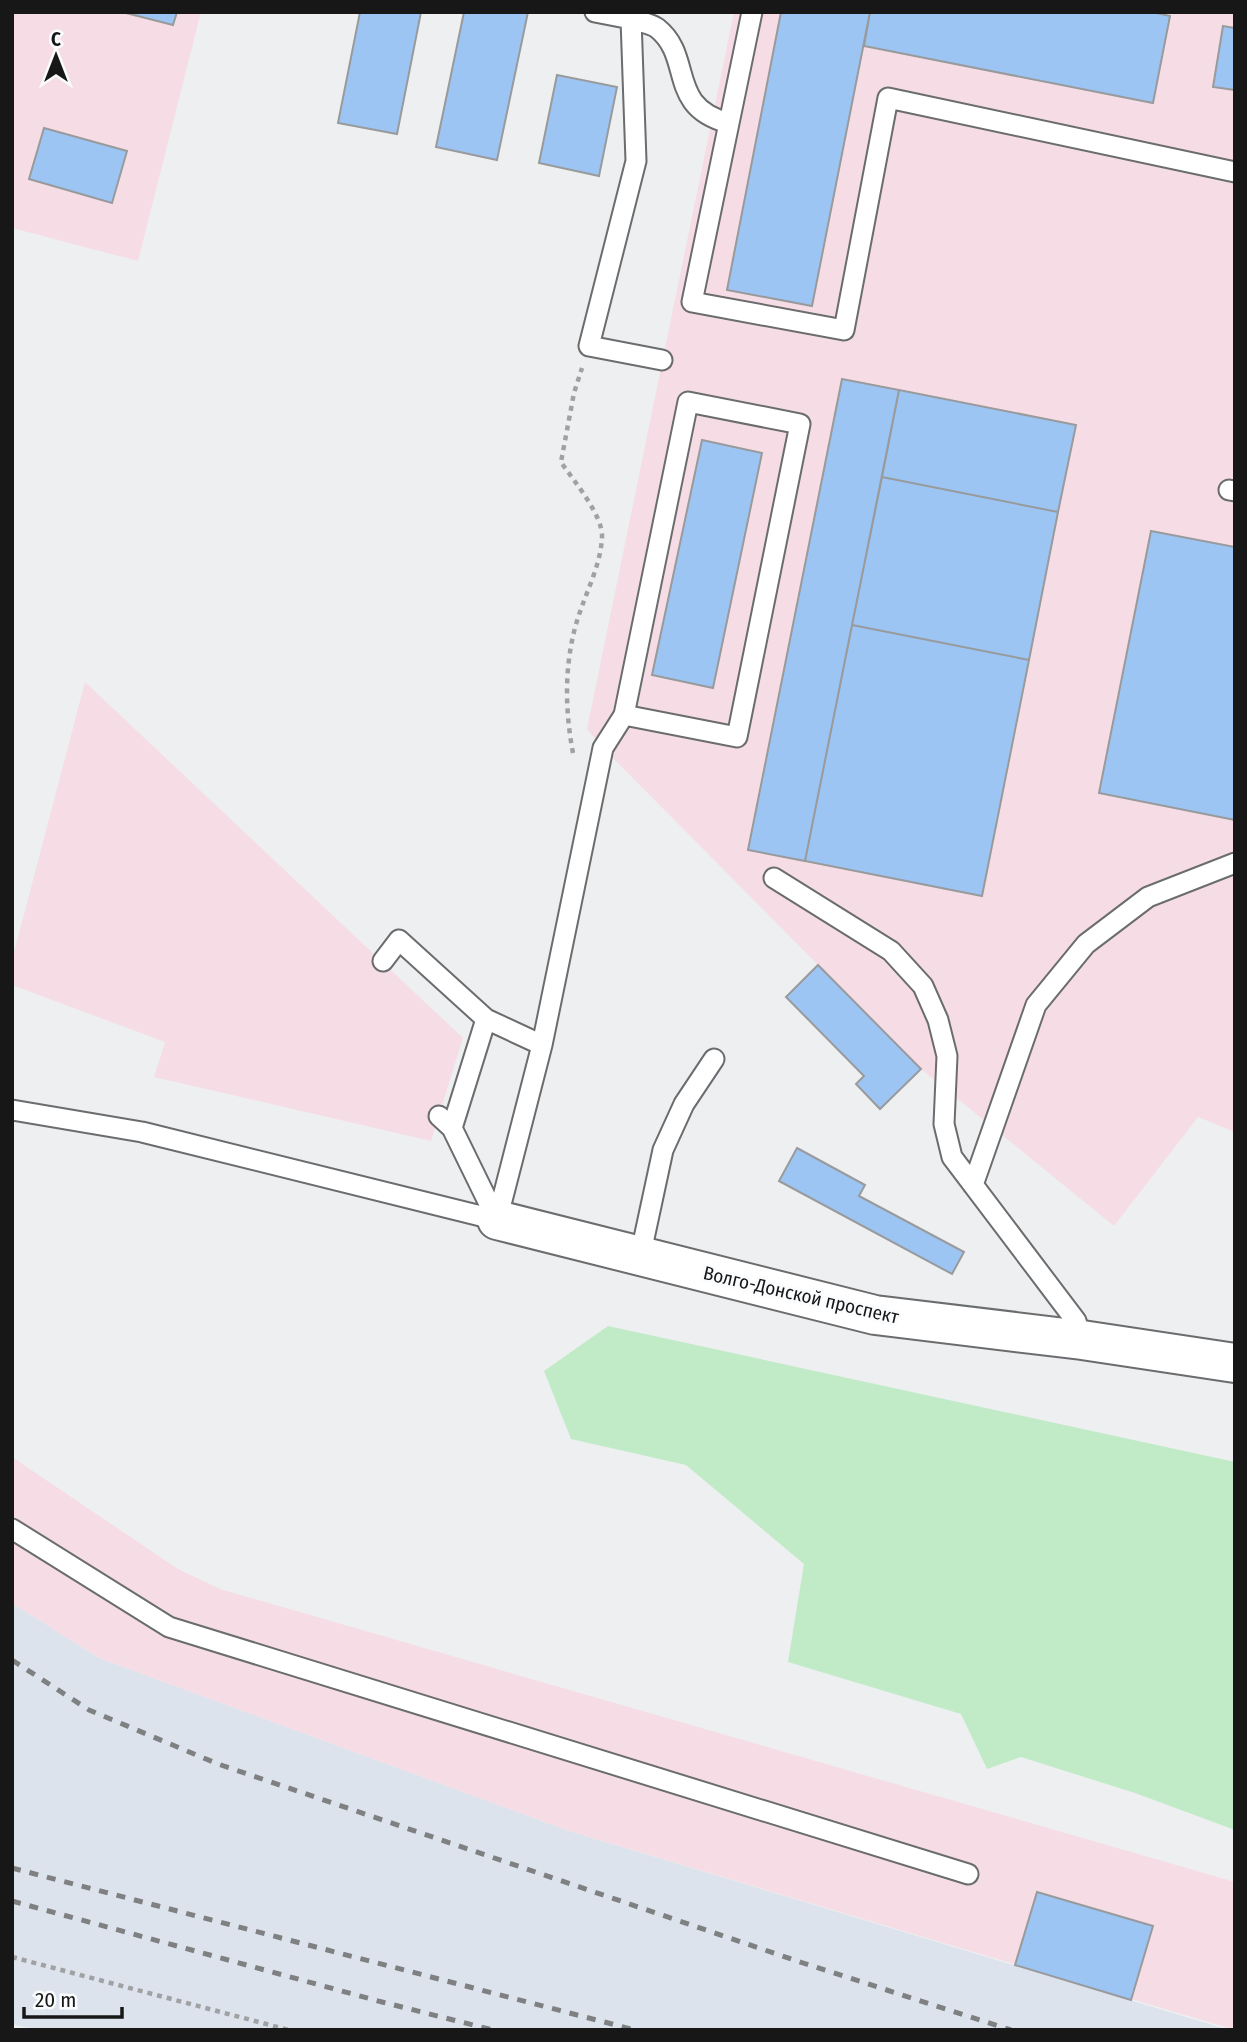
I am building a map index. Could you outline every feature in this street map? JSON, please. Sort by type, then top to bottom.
[{"type":"street","name":"Волго-Донской проспект","points":[[497,1220],[875,1315],[1082,1340],[1235,1363]]},
{"type":"lane","points":[[595,12],[632,16],[655,27],[671,42],[687,92],[698,108],[712,118],[729,123]]},
{"type":"lane","points":[[752,12],[692,302],[844,330],[888,98],[1235,172]]},
{"type":"lane","points":[[632,16],[636,162],[589,346],[662,360]]},
{"type":"lane","points":[[497,1220],[542,1045],[603,748],[624,715],[688,402],[800,424],[737,737],[624,715]]},
{"type":"lane","points":[[973,1185],[1036,1005],[1086,944],[1147,897],[1235,863]]},
{"type":"lane","points":[[774,878],[891,951],[923,986],[938,1020],[947,1056],[944,1124],[952,1157],[1076,1321],[1082,1340]]},
{"type":"lane","points":[[383,961],[399,940],[485,1019],[542,1045]]},
{"type":"lane","points":[[485,1019],[445,1122],[497,1220]]},
{"type":"lane","points":[[640,1257],[663,1150],[684,1104],[714,1059]]},
{"type":"lane","points":[[12,1110],[142,1132],[497,1220]]},
{"type":"lane","points":[[12,1529],[169,1627],[968,1874]]},
{"type":"path","points":[[575,763],[566,694],[569,656],[603,535],[596,514],[561,461],[574,393],[589,346]]},
{"type":"path","points":[[12,1958],[289,2030]]},
{"type":"shaded area","points":[[12,12],[201,12],[138,261],[12,228]]},
{"type":"shaded area","points":[[734,12],[1235,12],[1235,1132],[1198,1117],[1114,1226],[921,1069],[587,729]]},
{"type":"shaded area","points":[[85,682],[463,1038],[431,1141],[154,1077],[165,1042],[12,985],[12,960]]},
{"type":"shaded area","points":[[12,1457],[178,1569],[220,1589],[1235,1882],[1235,2030],[569,1831],[99,1658],[12,1603]]},
{"type":"shaded area","points":[[12,1603],[99,1658],[569,1831],[1229,2030],[37,2030],[12,2024]]},
{"type":"green space","points":[[608,1326],[1235,1462],[1235,1830],[1135,1793],[1021,1757],[987,1769],[961,1714],[788,1662],[804,1564],[686,1465],[571,1439],[544,1371]]},
{"type":"building","points":[[122,12],[177,12],[173,25]]},
{"type":"building","points":[[360,12],[421,12],[397,134],[338,123]]},
{"type":"building","points":[[464,12],[528,12],[497,160],[436,147]]},
{"type":"building","points":[[781,12],[870,12],[812,306],[727,290]]},
{"type":"building","points":[[870,12],[1152,12],[1170,16],[1153,103],[864,46]]},
{"type":"building","points":[[1223,26],[1235,28],[1235,90],[1213,87]]},
{"type":"building","points":[[557,75],[617,87],[599,176],[539,163]]},
{"type":"building","points":[[44,128],[127,151],[112,203],[29,179]]},
{"type":"building","points":[[842,379],[899,390],[805,861],[748,850]]},
{"type":"building","points":[[899,390],[1076,425],[1058,512],[882,477]]},
{"type":"building","points":[[702,440],[762,453],[713,688],[652,675]]},
{"type":"building","points":[[882,477],[1058,512],[1029,660],[852,625]]},
{"type":"building","points":[[1151,531],[1235,547],[1235,820],[1099,793]]},
{"type":"building","points":[[852,625],[1029,660],[982,896],[805,861]]},
{"type":"building","points":[[818,965],[921,1069],[880,1109],[856,1084],[864,1076],[786,997]]},
{"type":"building","points":[[797,1148],[865,1185],[859,1196],[964,1252],[952,1274],[779,1181]]},
{"type":"building","points":[[1037,1892],[1153,1926],[1131,2000],[1015,1965]]},
{"type":"railway","points":[[12,1660],[89,1710],[218,1764],[803,1963],[1011,2030]]},
{"type":"railway","points":[[12,1868],[635,2030]]},
{"type":"railway","points":[[12,1901],[493,2030]]}]
